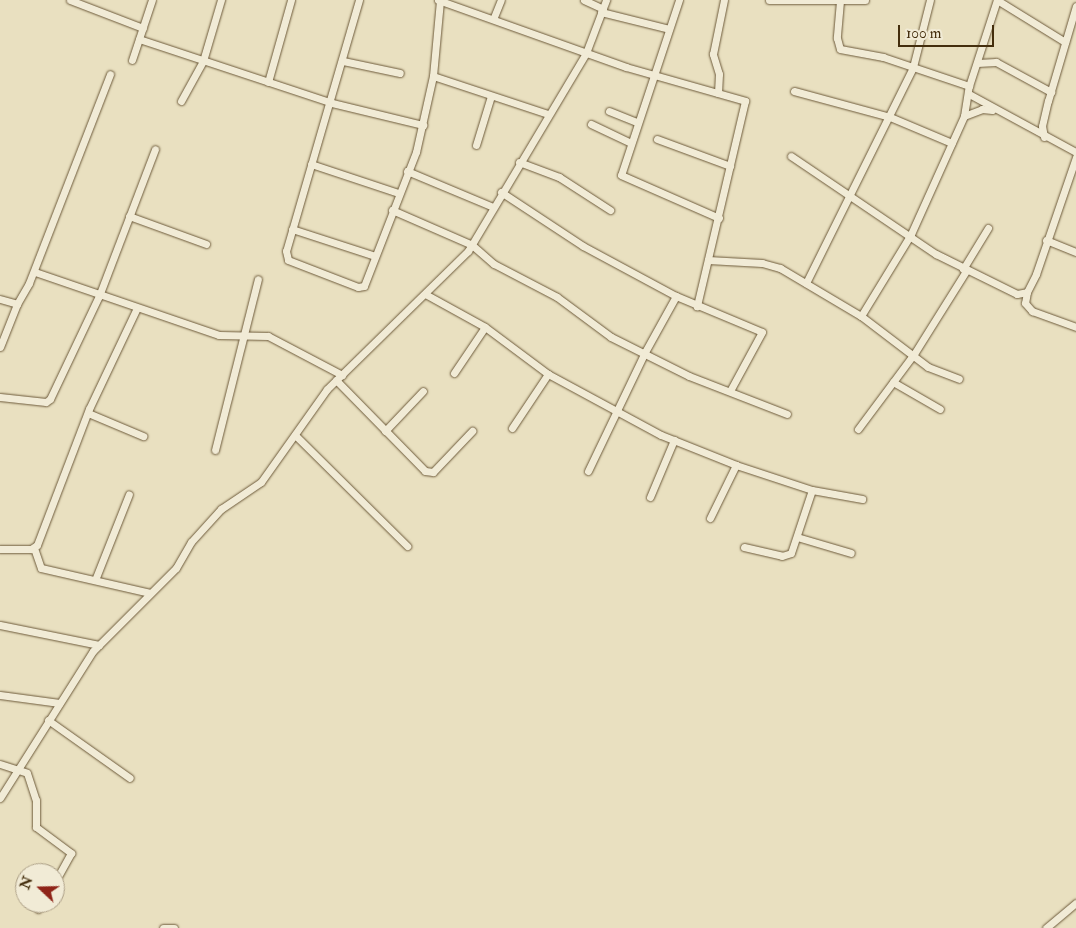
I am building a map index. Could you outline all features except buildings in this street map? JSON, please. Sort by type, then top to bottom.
[{"type":"street","points":[[70,0],[86,3],[143,28]]},
{"type":"street","points":[[132,60],[152,0]]},
{"type":"street","points":[[181,101],[203,62],[221,0]]},
{"type":"street","points":[[268,82],[291,0]]},
{"type":"street","points":[[359,0],[332,103],[311,164],[292,229],[286,251],[288,260],[358,287],[364,286],[423,125],[433,76],[439,0],[494,17],[586,53],[718,93],[747,104],[730,166],[697,306]]},
{"type":"street","points":[[494,17],[501,0]]},
{"type":"street","points":[[584,0],[602,11],[669,29]]},
{"type":"street","points":[[0,798],[20,770],[59,703],[99,645],[176,568],[190,542],[221,509],[261,482],[295,435],[311,407],[339,377],[427,295],[472,245],[519,162],[586,53],[606,0]]},
{"type":"street","points":[[679,0],[631,143],[622,176],[719,218]]},
{"type":"street","points":[[718,93],[719,74],[713,54],[724,0]]},
{"type":"street","points":[[772,0],[865,0]]},
{"type":"street","points":[[806,283],[850,200],[913,67],[930,0]]},
{"type":"street","points":[[861,316],[911,234],[964,116],[969,90],[997,0],[1065,42]]},
{"type":"street","points":[[840,1],[838,48],[913,67],[969,90],[995,110],[1076,152]]},
{"type":"street","points":[[1044,137],[1042,126],[1076,6]]},
{"type":"street","points":[[139,39],[203,62],[332,103],[423,125]]},
{"type":"street","points":[[343,60],[400,73]]},
{"type":"street","points":[[977,64],[996,62],[1051,92]]},
{"type":"street","points":[[0,347],[18,304],[35,272],[110,74]]},
{"type":"street","points":[[433,76],[548,114]]},
{"type":"street","points":[[794,91],[890,116],[952,143]]},
{"type":"street","points":[[476,144],[491,96]]},
{"type":"street","points":[[964,116],[982,108],[995,110]]},
{"type":"street","points":[[609,111],[638,123]]},
{"type":"street","points":[[591,124],[631,143]]},
{"type":"street","points":[[1033,131],[1042,126]]},
{"type":"street","points":[[657,138],[730,166]]},
{"type":"street","points":[[0,397],[48,401],[99,296],[155,149]]},
{"type":"street","points":[[791,156],[850,200],[911,234],[965,270],[1017,294],[1026,292]]},
{"type":"street","points":[[1076,157],[1046,240],[1036,274],[1026,292],[1025,303],[1032,311],[1076,327]]},
{"type":"street","points":[[519,162],[559,177],[610,210]]},
{"type":"street","points":[[311,164],[398,193]]},
{"type":"street","points":[[407,171],[493,207]]},
{"type":"street","points":[[502,192],[583,246],[676,296],[763,333],[730,392]]},
{"type":"street","points":[[392,210],[472,245],[494,264],[557,298],[594,327],[730,392],[787,414]]},
{"type":"street","points":[[129,216],[206,244]]},
{"type":"street","points":[[858,429],[914,354],[988,228]]},
{"type":"street","points":[[292,229],[375,256]]},
{"type":"street","points":[[1046,240],[1076,252]]},
{"type":"street","points":[[708,260],[771,264],[861,316],[914,354],[928,367],[960,379]]},
{"type":"street","points":[[35,272],[99,296],[219,335],[268,336],[339,377],[423,470],[431,473],[472,431]]},
{"type":"street","points":[[215,450],[246,335],[258,279]]},
{"type":"street","points":[[427,295],[485,327],[548,374],[674,440],[736,465],[812,490],[862,499]]},
{"type":"street","points":[[588,471],[645,352],[676,296]]},
{"type":"street","points":[[0,299],[18,304]]},
{"type":"street","points":[[137,308],[88,413],[34,548],[41,568],[150,593]]},
{"type":"street","points":[[454,373],[485,327]]},
{"type":"street","points":[[512,428],[548,374]]},
{"type":"street","points":[[893,382],[940,409]]},
{"type":"street","points":[[385,430],[423,391]]},
{"type":"street","points":[[88,413],[105,417],[126,431],[143,436]]},
{"type":"street","points":[[295,435],[407,546]]},
{"type":"street","points":[[650,497],[674,440]]},
{"type":"street","points":[[710,518],[736,465]]},
{"type":"street","points":[[744,547],[786,556],[797,538],[812,490]]},
{"type":"street","points":[[95,580],[129,494]]},
{"type":"street","points":[[797,538],[851,553]]},
{"type":"street","points":[[0,549],[34,548]]},
{"type":"street","points":[[0,625],[99,645]]},
{"type":"street","points":[[0,695],[59,703]]},
{"type":"street","points":[[48,720],[130,778]]},
{"type":"street","points":[[0,764],[20,770],[32,781],[36,827],[71,853],[65,864]]},
{"type":"street","points":[[1046,928],[1076,903]]},
{"type":"street","points":[[163,928],[174,928]]}]
